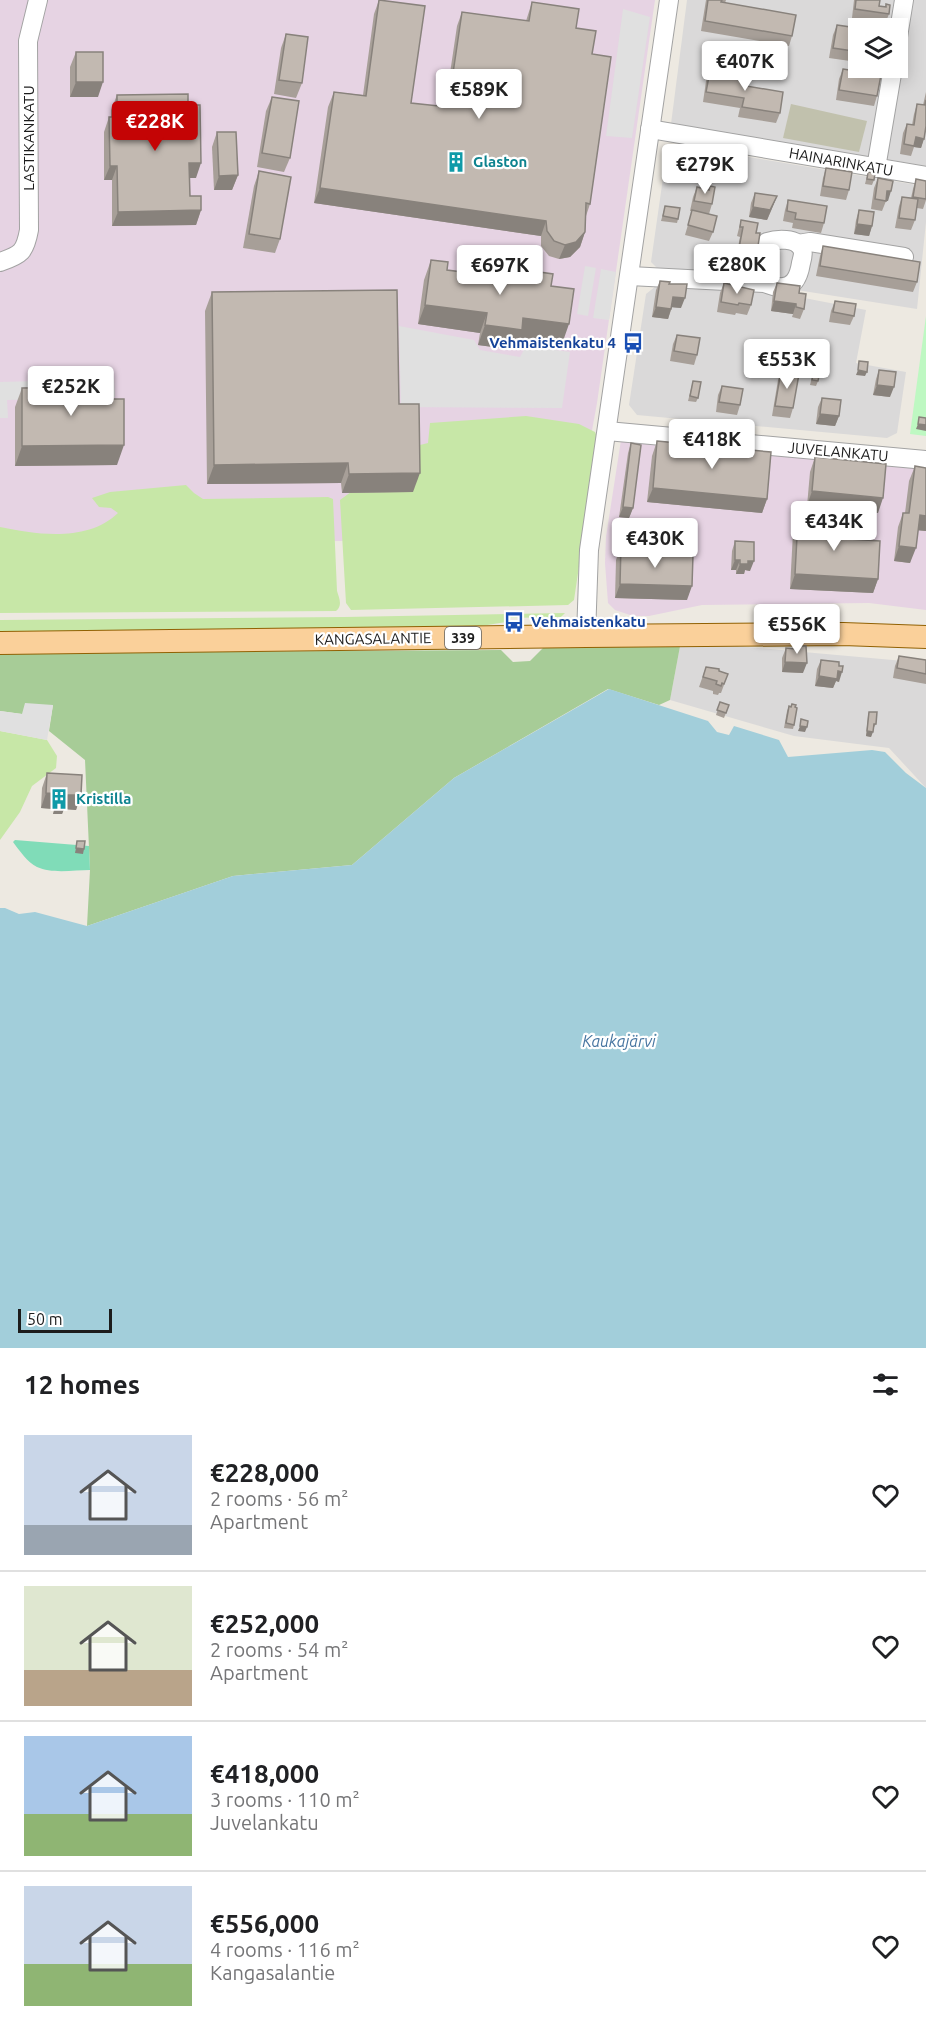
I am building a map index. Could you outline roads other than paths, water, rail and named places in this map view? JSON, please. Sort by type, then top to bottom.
[{"type":"main road","name":"KANGASALANTIE","points":[[0,643],[831,634],[926,637]]},
{"type":"street","name":"LASTIKANKATU","points":[[0,262],[14,257],[26,247],[29,230],[28,41],[38,0]]},
{"type":"street","points":[[586,636],[589,550],[669,0]]},
{"type":"street","points":[[901,18],[904,0]]},
{"type":"street","points":[[876,168],[891,78]]},
{"type":"street","name":"HAINARINKATU","points":[[650,129],[926,176]]},
{"type":"street","points":[[764,283],[767,242],[783,239],[798,244],[810,242],[904,257]]},
{"type":"street","points":[[630,276],[764,283],[777,288],[793,284],[798,278],[803,256],[798,244]]},
{"type":"street","name":"JUVELANKATU","points":[[607,431],[926,460]]},
{"type":"water","name":"Kaukajärvi","points":[[609,689],[708,721],[717,732],[729,735],[734,726],[779,740],[788,757],[872,750],[885,752],[906,773],[926,788],[926,1348],[0,1348],[0,908],[19,914],[35,912],[87,926],[233,876],[352,865],[454,778]]},
{"type":"place","name":"Glaston","points":[[456,162]]},
{"type":"place","name":"Vehmaistenkatu 4","points":[[633,343]]},
{"type":"place","name":"Vehmaistenkatu","points":[[514,622]]},
{"type":"place","name":"Kristilla","points":[[59,799]]}]
